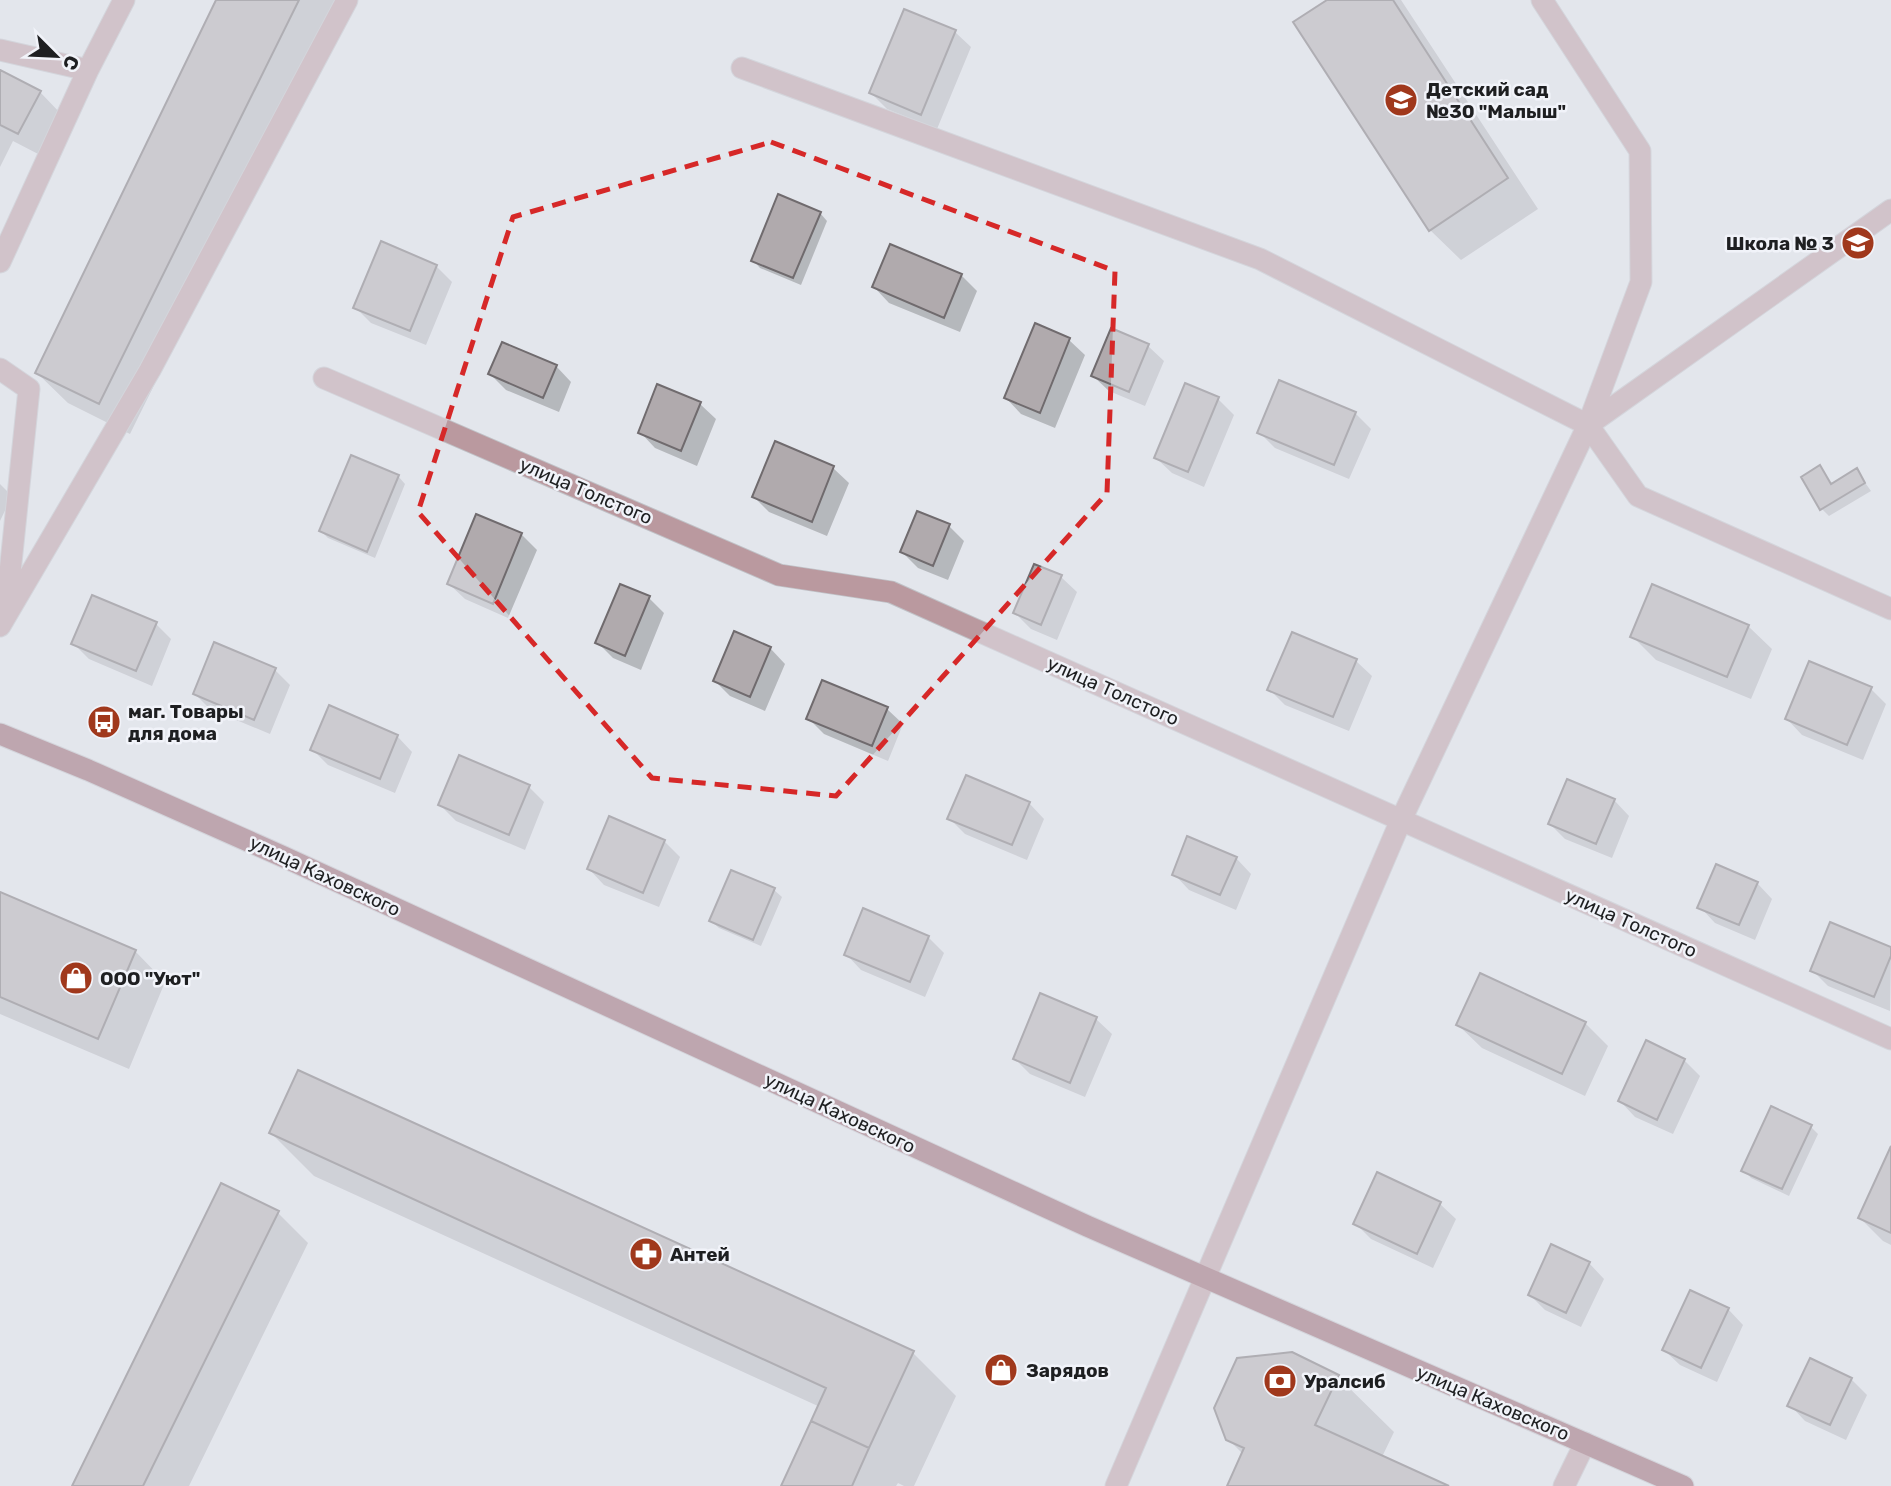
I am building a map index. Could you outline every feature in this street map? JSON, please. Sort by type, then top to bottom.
[{"type":"main road","name":"улица Каховского","points":[[0,734],[272,852],[1207,1279],[1683,1486]]},
{"type":"street","points":[[0,262],[124,0]]},
{"type":"street","points":[[2,623],[150,370],[347,0]]},
{"type":"street","points":[[1116,1486],[1207,1279],[1401,820],[1588,425],[1641,282],[1640,151],[1542,0]]},
{"type":"street","points":[[0,50],[89,70]]},
{"type":"street","points":[[742,68],[1260,259],[1588,425],[1638,496],[1891,609]]},
{"type":"street","points":[[1588,425],[1891,210]]},
{"type":"street","points":[[0,369],[29,389],[2,623]]},
{"type":"street","name":"улица Толстого","points":[[324,378],[779,575],[891,592],[1891,1039]]},
{"type":"street","points":[[1564,1486],[1585,1443]]},
{"type":"highlighted area","points":[[771,142],[1115,271],[1107,493],[836,796],[652,778],[418,512],[513,217]]},
{"type":"building","points":[[216,0],[299,0],[99,404],[35,373]]},
{"type":"building","name":"Детский сад №30 \"Малыш\"","points":[[1327,0],[1393,0],[1508,178],[1429,231],[1293,22]]},
{"type":"building","points":[[904,9],[956,30],[921,115],[869,93]]},
{"type":"building","points":[[0,70],[41,91],[18,134],[0,125]]},
{"type":"building","points":[[778,194],[821,212],[793,278],[751,261]]},
{"type":"building","points":[[381,241],[437,265],[410,331],[353,308]]},
{"type":"building","points":[[890,244],[962,274],[944,318],[872,287]]},
{"type":"building","points":[[1035,323],[1070,338],[1040,413],[1004,398]]},
{"type":"building","points":[[1111,328],[1149,344],[1129,392],[1091,376]]},
{"type":"building","points":[[502,342],[557,365],[543,398],[488,374]]},
{"type":"building","points":[[1279,380],[1356,412],[1334,465],[1257,433]]},
{"type":"building","points":[[1185,383],[1219,397],[1188,472],[1154,458]]},
{"type":"building","points":[[657,384],[701,402],[681,451],[638,433]]},
{"type":"building","points":[[775,441],[834,466],[812,522],[752,497]]},
{"type":"building","points":[[351,455],[399,475],[367,552],[319,531]]},
{"type":"building","points":[[1820,465],[1831,484],[1857,468],[1865,483],[1820,510],[1801,477]]},
{"type":"building","points":[[917,511],[950,524],[933,566],[900,552]]},
{"type":"building","points":[[476,514],[522,533],[493,604],[447,584]]},
{"type":"building","points":[[1034,564],[1062,575],[1041,625],[1013,613]]},
{"type":"building","points":[[620,584],[650,596],[625,656],[595,643]]},
{"type":"building","points":[[1652,584],[1749,625],[1727,677],[1630,637]]},
{"type":"building","points":[[92,595],[157,622],[136,671],[71,644]]},
{"type":"building","points":[[734,631],[771,647],[750,697],[713,681]]},
{"type":"building","points":[[1292,632],[1357,659],[1333,717],[1267,690]]},
{"type":"building","points":[[214,642],[276,668],[254,720],[193,694]]},
{"type":"building","points":[[1809,661],[1872,687],[1847,745],[1785,719]]},
{"type":"building","points":[[822,680],[888,707],[872,746],[806,719]]},
{"type":"building","points":[[329,705],[398,735],[380,779],[310,750]]},
{"type":"building","points":[[459,755],[530,785],[509,835],[438,805]]},
{"type":"building","points":[[966,775],[1030,802],[1012,845],[947,819]]},
{"type":"building","points":[[1567,779],[1615,799],[1596,844],[1548,824]]},
{"type":"building","points":[[609,816],[665,840],[643,893],[587,869]]},
{"type":"building","points":[[1187,836],[1237,857],[1220,895],[1172,875]]},
{"type":"building","points":[[1716,864],[1758,882],[1739,925],[1697,908]]},
{"type":"building","points":[[731,870],[775,888],[753,940],[709,921]]},
{"type":"building","points":[[0,892],[136,950],[98,1039],[0,997]]},
{"type":"building","points":[[863,908],[929,936],[910,982],[844,955]]},
{"type":"building","points":[[1830,922],[1891,947],[1891,956],[1874,997],[1810,971]]},
{"type":"building","points":[[1480,973],[1586,1022],[1562,1074],[1456,1025]]},
{"type":"building","points":[[1040,993],[1097,1017],[1070,1083],[1013,1059]]},
{"type":"building","points":[[1646,1040],[1685,1059],[1657,1120],[1618,1101]]},
{"type":"building","points":[[298,1070],[914,1351],[869,1448],[811,1421],[826,1388],[269,1133]]},
{"type":"building","points":[[1771,1106],[1812,1125],[1782,1189],[1741,1171]]},
{"type":"building","points":[[1891,1146],[1891,1233],[1858,1218]]},
{"type":"building","points":[[1377,1172],[1441,1202],[1417,1254],[1353,1224]]},
{"type":"building","points":[[221,1183],[279,1211],[143,1486],[72,1486]]},
{"type":"building","points":[[1551,1244],[1590,1262],[1566,1313],[1528,1295]]},
{"type":"building","points":[[1690,1290],[1729,1308],[1701,1368],[1662,1350]]},
{"type":"building","points":[[1292,1352],[1339,1375],[1315,1425],[1449,1486],[1227,1486],[1244,1448],[1226,1440],[1214,1408],[1237,1358]]},
{"type":"building","points":[[1810,1358],[1852,1378],[1830,1425],[1787,1406]]},
{"type":"building","points":[[811,1421],[869,1448],[852,1486],[781,1486]]},
{"type":"place","name":"Детский сад №30 \"Малыш\"","points":[[1401,100]]},
{"type":"place","name":"Школа № 3","points":[[1858,243]]},
{"type":"place","name":"маг. Товары для дома","points":[[104,722]]},
{"type":"place","name":"ООО \"Уют\"","points":[[76,978]]},
{"type":"place","name":"Антей","points":[[646,1254]]},
{"type":"place","name":"Зарядов","points":[[1001,1370]]},
{"type":"place","name":"Уралсиб","points":[[1280,1381]]}]
